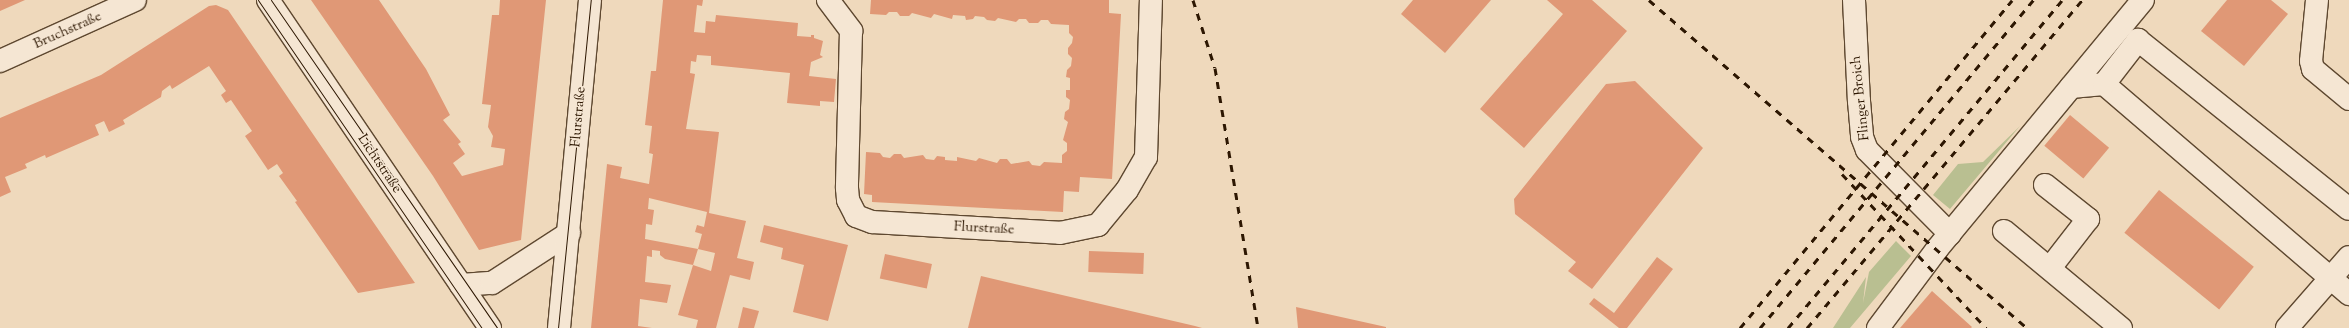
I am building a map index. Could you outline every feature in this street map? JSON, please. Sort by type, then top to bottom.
[{"type":"street","name":"Bruchstraße","points":[[0,61],[135,0]]},
{"type":"street","name":"Lichtstraße","points":[[268,0],[490,328]]},
{"type":"street","name":"Flurstraße","points":[[559,328],[590,0]]},
{"type":"street","name":"Flurstraße","points":[[828,0],[851,31],[847,188],[848,200],[856,216],[872,222],[1060,233],[1098,225],[1127,190],[1146,157],[1151,0]]},
{"type":"street","name":"Flinger Broich","points":[[1854,0],[1862,137],[1867,150],[1950,234]]},
{"type":"street","points":[[1878,328],[1950,234],[2143,0]]},
{"type":"street","points":[[2317,0],[2311,62],[2313,69],[2349,99]]},
{"type":"street","points":[[2104,84],[2138,40],[2349,209]]},
{"type":"street","points":[[2071,87],[2104,84],[2349,294]]},
{"type":"street","points":[[2045,184],[2088,219],[2050,268]]},
{"type":"street","points":[[2004,231],[2121,328]]},
{"type":"street","points":[[461,285],[492,283],[569,233]]},
{"type":"street","points":[[2286,328],[2349,256]]},
{"type":"green space","points":[[2020,126],[1950,209],[1933,195],[1958,164],[1983,162]]},
{"type":"green space","points":[[1896,241],[1911,256],[1850,328],[1833,328],[1866,277],[1863,303],[1869,272]]},
{"type":"building","points":[[0,0],[25,0],[0,11]]},
{"type":"building","points":[[311,0],[379,0],[426,69],[450,115],[443,120],[461,142],[458,144],[465,154],[453,163],[462,176],[503,165],[505,149],[491,147],[493,136],[488,127],[491,105],[482,104],[492,15],[499,15],[500,0],[546,0],[521,240],[479,250],[433,176]]},
{"type":"building","points":[[663,0],[703,0],[702,6],[697,5],[694,32],[705,33],[706,21],[715,22],[716,15],[798,23],[797,36],[811,37],[811,35],[814,35],[814,38],[823,41],[820,55],[823,57],[811,62],[809,76],[836,79],[834,102],[820,101],[820,106],[787,103],[790,73],[711,65],[711,56],[697,55],[696,62],[691,61],[690,73],[695,74],[686,129],[719,132],[709,213],[746,221],[737,258],[754,262],[750,280],[730,275],[716,328],[696,328],[698,320],[678,315],[693,265],[665,259],[660,255],[660,251],[652,250],[652,257],[647,256],[645,282],[671,285],[667,303],[640,299],[638,326],[652,328],[591,328],[607,164],[622,167],[620,178],[649,184],[653,154],[649,153],[652,126],[645,125],[651,71],[656,71]],"holes":[[[649,198],[707,212],[704,227],[697,225],[695,232],[702,234],[698,249],[645,239],[646,224],[652,225],[654,210],[648,209]],[[698,249],[715,253],[711,271],[693,265]]]},
{"type":"building","points":[[871,0],[1109,0],[1109,13],[1121,14],[1112,179],[1080,177],[1079,192],[1064,191],[1063,212],[872,202],[872,195],[864,194],[866,152],[880,153],[883,157],[890,158],[894,154],[901,154],[904,158],[923,155],[926,159],[934,160],[937,156],[945,157],[945,160],[957,161],[957,157],[976,161],[979,158],[997,163],[1000,159],[1007,159],[1011,164],[1029,161],[1032,165],[1040,166],[1044,162],[1062,163],[1062,155],[1067,151],[1067,143],[1063,140],[1068,122],[1064,119],[1065,112],[1069,109],[1070,100],[1066,97],[1066,90],[1070,90],[1070,78],[1066,77],[1067,70],[1071,66],[1072,58],[1068,54],[1068,48],[1072,43],[1073,37],[1069,33],[1069,25],[1051,24],[1048,20],[1041,20],[1038,23],[1029,23],[1026,19],[1019,19],[1016,22],[998,18],[995,21],[987,20],[984,17],[975,16],[973,19],[966,20],[965,16],[953,15],[952,19],[934,14],[931,18],[912,13],[909,16],[900,16],[897,12],[889,12],[886,15],[870,14]]},
{"type":"building","points":[[1413,0],[1491,0],[1445,53],[1401,14]]},
{"type":"building","points":[[1547,0],[1592,0],[1627,31],[1524,148],[1480,109],[1563,14]]},
{"type":"building","points":[[2227,0],[2271,0],[2288,14],[2244,66],[2201,31]]},
{"type":"building","points":[[216,5],[228,10],[415,283],[358,293],[295,202],[297,201],[279,176],[283,173],[277,164],[268,170],[245,136],[252,131],[231,100],[226,103],[221,95],[226,91],[209,66],[172,89],[170,85],[162,91],[161,97],[123,120],[125,124],[109,132],[104,121],[95,125],[99,135],[46,158],[45,155],[25,164],[27,168],[5,177],[11,192],[0,197],[0,118],[101,75],[209,6]]},
{"type":"building","points":[[1635,81],[1703,148],[1592,289],[1568,271],[1576,262],[1515,214],[1514,199],[1606,84]]},
{"type":"building","points":[[2070,115],[2109,148],[2083,178],[2044,146]]},
{"type":"building","points":[[2159,190],[2254,267],[2219,310],[2124,233]]},
{"type":"building","points":[[764,225],[848,245],[828,321],[793,312],[804,265],[781,259],[783,248],[760,242]]},
{"type":"building","points":[[1089,251],[1144,253],[1143,274],[1088,272]]},
{"type":"building","points":[[885,254],[932,264],[927,288],[880,278]]},
{"type":"building","points":[[1657,257],[1673,269],[1627,328],[1619,328],[1589,304],[1594,298],[1614,313]]},
{"type":"building","points":[[981,276],[1195,326],[1202,328],[968,328]]},
{"type":"building","points":[[1932,291],[1972,327],[1900,328]]},
{"type":"building","points":[[743,307],[759,311],[754,328],[738,328]]},
{"type":"building","points":[[1296,307],[1386,327],[1386,328],[1298,328]]},
{"type":"tram line","points":[[258,0],[482,328]]},
{"type":"tram line","points":[[271,0],[497,328]]},
{"type":"tram line","points":[[558,328],[591,0]]},
{"type":"railway","points":[[1193,0],[1215,68],[1258,328]]},
{"type":"railway","points":[[1649,0],[2027,328]]},
{"type":"railway","points":[[1740,328],[2012,0]]},
{"type":"railway","points":[[1760,328],[2033,0]]},
{"type":"railway","points":[[1788,328],[2062,0]]},
{"type":"railway","points":[[1807,328],[2082,0]]},
{"type":"railway","points":[[1842,174],[1986,328]]}]
